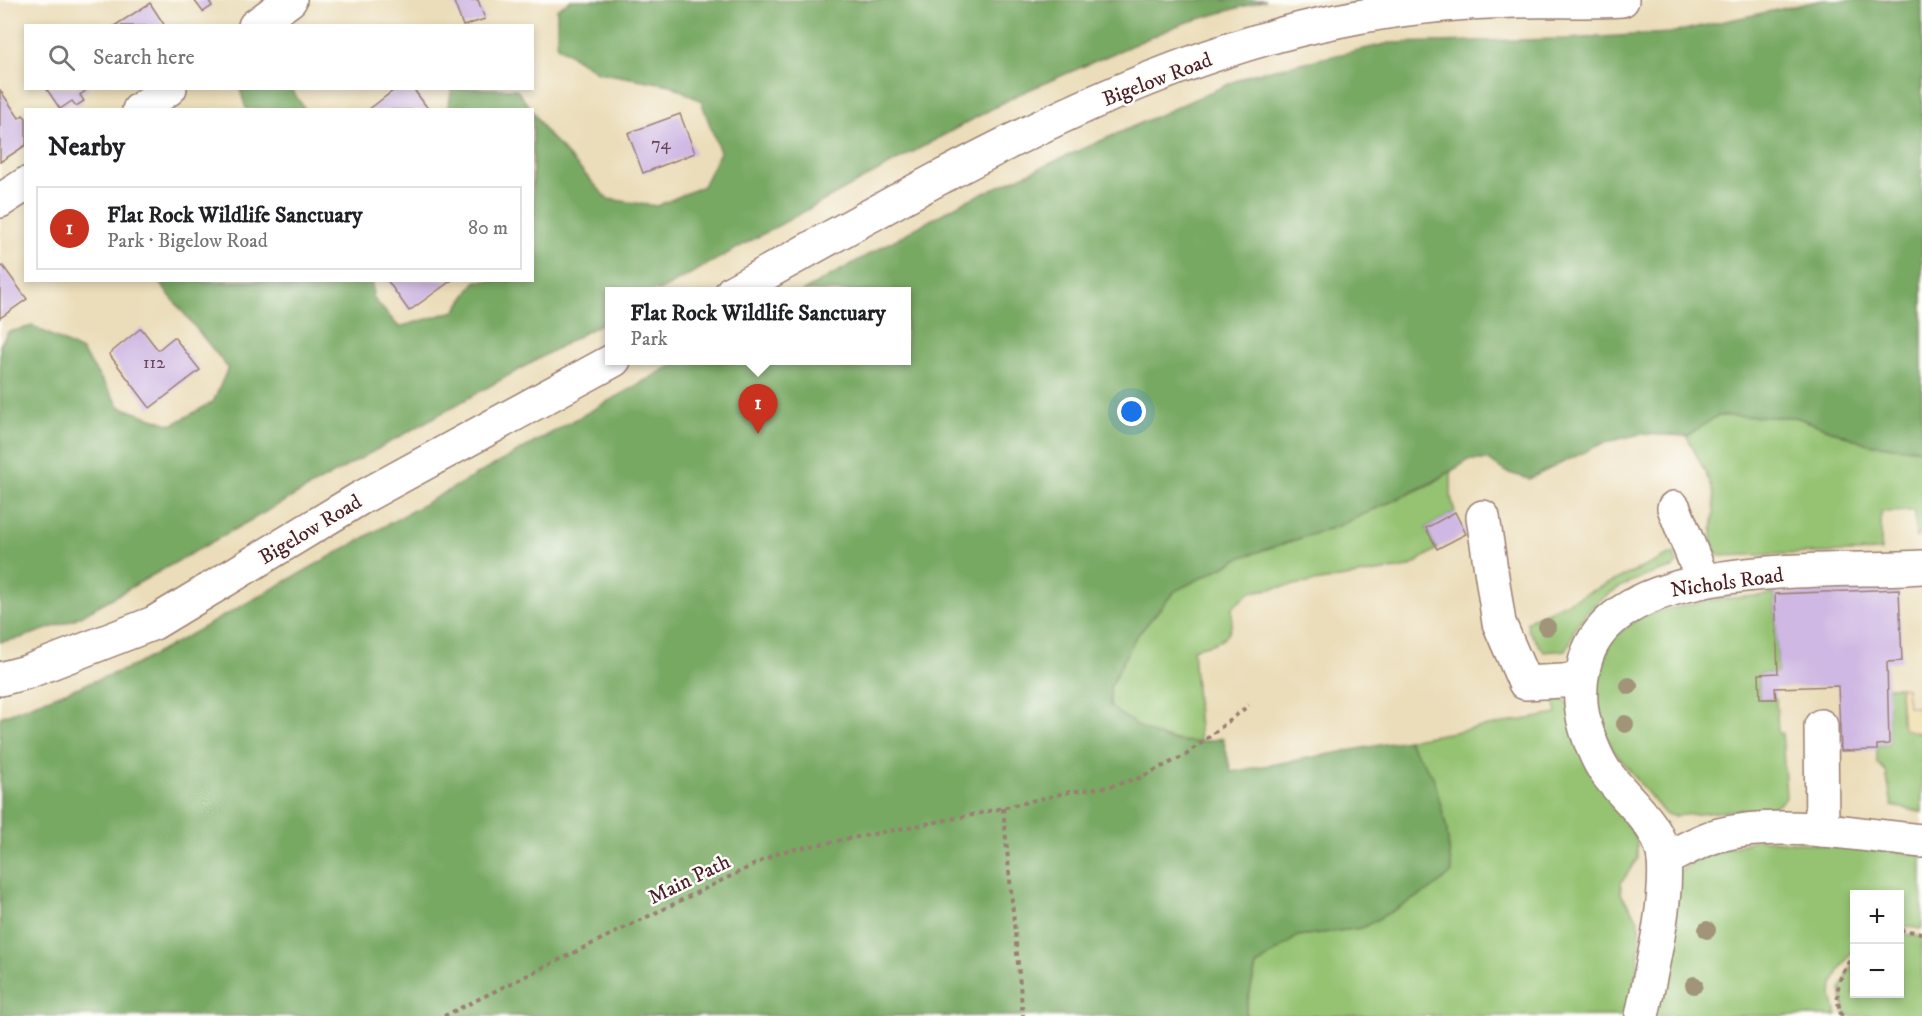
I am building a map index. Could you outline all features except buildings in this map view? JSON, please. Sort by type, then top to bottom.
[{"type":"street","points":[[258,24],[290,0]]},
{"type":"street","name":"Bigelow Road","points":[[740,287],[1056,119],[1165,74],[1253,42],[1337,20],[1433,7],[1516,1],[1622,0]]},
{"type":"street","points":[[142,108],[167,90]]},
{"type":"street","points":[[0,201],[24,185]]},
{"type":"street","name":"Bigelow Road","points":[[0,679],[27,672],[154,623],[359,499],[605,365]]},
{"type":"street","points":[[1674,508],[1703,582]]},
{"type":"street","points":[[1483,517],[1499,623],[1525,683],[1581,680]]},
{"type":"street","name":"Nichols Road","points":[[1642,1016],[1661,908],[1664,860],[1660,841],[1650,824],[1605,772],[1594,752],[1585,726],[1581,680],[1591,643],[1615,614],[1631,604],[1669,588],[1755,575],[1922,567]]},
{"type":"street","points":[[1821,726],[1822,830]]},
{"type":"street","points":[[1664,860],[1718,835],[1767,828],[1822,830],[1922,840]]},
{"type":"path","name":"Main Path","points":[[444,1016],[780,852],[1003,808],[1069,792],[1108,787],[1139,778],[1186,755],[1249,705]]},
{"type":"path","points":[[1003,808],[1023,1016]]},
{"type":"path","points":[[1904,931],[1922,933]]},
{"type":"path","points":[[1842,1016],[1837,1005],[1838,983],[1850,961]]},
{"type":"green space","points":[[571,0],[1266,0],[1181,24],[1017,95],[666,287],[605,287],[605,321],[73,620],[21,638],[0,642],[0,345],[8,332],[33,326],[82,351],[120,407],[172,425],[213,402],[228,368],[159,282],[372,282],[373,298],[399,327],[455,311],[475,282],[534,282],[534,114],[546,132],[608,199],[657,206],[703,186],[720,152],[701,101],[671,85],[597,72],[557,46],[557,9]]},
{"type":"green space","points":[[1822,0],[1922,0],[1922,450],[1868,444],[1796,417],[1717,416],[1687,436],[1640,434],[1603,443],[1529,479],[1506,472],[1488,460],[1469,460],[1433,482],[1338,526],[1242,557],[1175,591],[1135,638],[1110,687],[1110,706],[1137,726],[1162,738],[1190,742],[1223,738],[1231,772],[1407,740],[1434,778],[1446,826],[1452,873],[1430,890],[1362,928],[1298,936],[1256,966],[1246,1016],[0,1016],[0,717],[136,665],[673,365],[911,365],[911,287],[810,287],[961,203],[1249,75],[1390,43],[1565,39],[1670,33]]},
{"type":"green space","points":[[240,90],[292,90],[304,108],[246,108]]},
{"type":"green space","points":[[452,90],[517,90],[530,108],[448,108]]},
{"type":"green space","points":[[1717,416],[1796,417],[1868,444],[1922,450],[1922,533],[1916,538],[1915,511],[1881,512],[1881,551],[1719,556],[1715,550],[1712,535],[1714,496],[1687,436]]},
{"type":"green space","points":[[1451,471],[1451,497],[1455,512],[1426,528],[1437,549],[1409,567],[1250,592],[1232,608],[1231,627],[1224,638],[1193,649],[1200,743],[1161,737],[1151,733],[1132,723],[1110,706],[1110,688],[1135,638],[1175,591],[1242,557],[1338,526],[1433,483]]},
{"type":"green space","points":[[1674,553],[1677,564],[1672,568],[1631,581],[1596,603],[1577,625],[1566,650],[1544,652],[1528,630],[1527,622],[1531,619]]},
{"type":"green space","points":[[1775,594],[1778,673],[1759,674],[1760,699],[1776,699],[1778,733],[1782,733],[1786,798],[1774,807],[1674,816],[1665,814],[1613,750],[1602,726],[1597,701],[1597,679],[1612,639],[1644,614],[1713,600]]},
{"type":"green space","points":[[1887,687],[1900,687],[1901,722],[1917,733],[1922,733],[1922,812],[1892,806],[1886,771],[1877,763],[1877,745],[1889,744]]},
{"type":"green space","points":[[1557,696],[1567,702],[1637,841],[1637,859],[1621,883],[1621,894],[1638,919],[1640,942],[1631,1016],[1246,1016],[1256,966],[1298,936],[1362,928],[1452,873],[1446,826],[1434,778],[1407,740],[1557,714],[1554,698]]},
{"type":"green space","points":[[1758,839],[1922,854],[1922,929],[1904,926],[1904,890],[1850,890],[1850,954],[1833,984],[1832,996],[1837,1016],[1652,1016],[1679,872],[1695,860]]},
{"type":"green space","points":[[1904,934],[1922,937],[1922,1016],[1845,1016],[1841,988],[1850,969],[1850,998],[1904,998]]},
{"type":"sand","points":[[1900,687],[1906,688],[1908,706],[1922,708],[1922,733],[1903,729]]},
{"type":"place","name":"Flat Rock Wildlife Sanctuary","points":[[758,434]]}]
